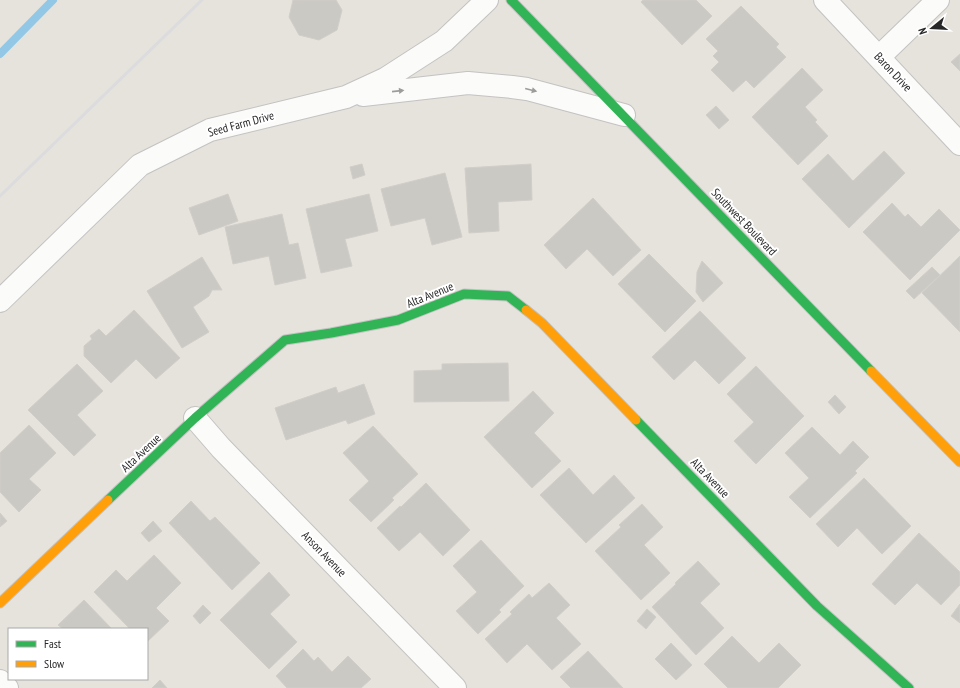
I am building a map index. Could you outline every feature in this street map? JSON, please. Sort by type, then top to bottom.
[{"type":"street","name":"Seed Farm Drive","points":[[0,301],[140,165],[210,130],[346,97],[385,79],[444,41],[487,0]]},
{"type":"street","name":"Southwest Boulevard","points":[[511,0],[960,462]]},
{"type":"street","name":"Baron Drive","points":[[825,0],[960,144]]},
{"type":"street","points":[[879,57],[938,0]]},
{"type":"street","points":[[346,97],[468,83],[527,89],[624,115]]},
{"type":"street","name":"Alta Avenue","points":[[0,603],[195,418],[285,340],[398,320],[464,294],[508,296],[542,324],[817,606],[909,688]]},
{"type":"street","name":"Anson Avenue","points":[[195,418],[221,448],[455,688]]},
{"type":"street","points":[[0,681],[7,688]]},
{"type":"building","points":[[293,0],[336,0],[342,10],[337,30],[319,40],[299,35],[289,17]]},
{"type":"building","points":[[643,0],[696,0],[712,16],[682,45],[641,2]]},
{"type":"building","points":[[741,6],[779,44],[776,47],[786,57],[754,88],[746,80],[733,92],[711,70],[719,62],[713,56],[718,51],[706,39]]},
{"type":"building","points":[[960,54],[960,71],[951,62]]},
{"type":"building","points":[[802,68],[823,90],[805,107],[817,120],[815,122],[828,136],[798,165],[752,117]]},
{"type":"building","points":[[716,106],[729,120],[719,129],[706,115]]},
{"type":"building","points":[[884,151],[905,173],[849,228],[802,179],[828,154],[853,181]]},
{"type":"building","points":[[362,164],[365,175],[353,179],[350,167]]},
{"type":"building","points":[[531,164],[532,200],[498,202],[499,231],[469,233],[465,168]]},
{"type":"building","points":[[445,173],[462,237],[432,245],[425,218],[391,226],[381,189]]},
{"type":"building","points":[[228,194],[238,221],[199,235],[189,208]]},
{"type":"building","points":[[369,194],[378,231],[345,239],[352,266],[321,273],[306,209]]},
{"type":"building","points":[[593,198],[641,250],[613,276],[587,249],[566,269],[544,245]]},
{"type":"building","points":[[892,203],[905,217],[908,214],[921,227],[939,209],[960,230],[910,280],[863,232]]},
{"type":"building","points":[[282,214],[289,245],[298,243],[306,278],[275,285],[269,256],[233,264],[225,227]]},
{"type":"building","points":[[649,254],[696,301],[665,332],[618,284]]},
{"type":"building","points":[[960,256],[960,332],[922,293]]},
{"type":"building","points":[[202,257],[222,290],[212,290],[209,296],[193,307],[209,332],[182,348],[147,291]]},
{"type":"building","points":[[702,261],[723,283],[703,302],[696,292],[697,272]]},
{"type":"building","points":[[932,267],[940,275],[914,299],[906,291]]},
{"type":"building","points":[[134,310],[180,358],[156,379],[136,359],[111,383],[84,356],[84,346],[92,339],[90,336],[99,329],[106,336]]},
{"type":"building","points":[[700,311],[746,358],[719,384],[695,360],[674,380],[652,357]]},
{"type":"building","points":[[508,363],[509,401],[414,402],[414,371],[442,370],[442,364]]},
{"type":"building","points":[[77,364],[103,391],[77,415],[96,435],[74,456],[28,410]]},
{"type":"building","points":[[756,366],[804,416],[756,464],[734,441],[754,422],[727,394]]},
{"type":"building","points":[[364,384],[375,414],[348,424],[346,420],[286,440],[275,408],[336,387],[338,393]]},
{"type":"building","points":[[533,391],[554,413],[534,433],[561,461],[532,488],[484,437]]},
{"type":"building","points":[[835,395],[846,407],[839,414],[828,402]]},
{"type":"building","points":[[29,425],[56,453],[29,479],[41,490],[19,512],[0,492],[0,453]]},
{"type":"building","points":[[373,426],[418,474],[392,498],[394,500],[371,522],[349,500],[369,481],[343,453]]},
{"type":"building","points":[[812,427],[840,455],[853,441],[869,457],[855,471],[857,473],[810,518],[789,497],[809,478],[785,453]]},
{"type":"building","points":[[569,468],[593,495],[614,475],[635,498],[586,543],[540,495]]},
{"type":"building","points":[[864,478],[911,526],[882,554],[857,528],[838,547],[816,524]]},
{"type":"building","points":[[426,483],[470,530],[443,556],[420,532],[399,551],[377,528]]},
{"type":"building","points":[[191,501],[210,521],[215,517],[260,563],[232,590],[169,523]]},
{"type":"building","points":[[642,504],[663,527],[644,545],[670,573],[641,600],[595,551],[621,527],[619,525]]},
{"type":"building","points":[[0,513],[7,521],[0,527]]},
{"type":"building","points":[[153,521],[162,531],[149,542],[141,533]]},
{"type":"building","points":[[919,533],[960,572],[960,585],[941,605],[917,583],[895,605],[872,584]]},
{"type":"building","points":[[481,540],[524,586],[499,610],[501,612],[478,634],[456,611],[477,592],[453,566]]},
{"type":"building","points":[[154,555],[181,583],[156,608],[169,621],[148,641],[148,628],[129,628],[94,592],[116,570],[127,581]]},
{"type":"building","points":[[698,561],[720,584],[700,603],[724,628],[696,655],[652,607]]},
{"type":"building","points":[[269,572],[290,595],[270,614],[297,642],[269,669],[220,620]]},
{"type":"building","points":[[549,583],[570,605],[556,618],[581,644],[552,670],[527,644],[507,663],[485,639],[512,614],[510,612],[529,594],[532,598]]},
{"type":"building","points":[[84,600],[111,628],[62,628],[58,625]]},
{"type":"building","points":[[960,604],[960,623],[951,616]]},
{"type":"building","points":[[203,605],[211,613],[200,624],[193,616]]},
{"type":"building","points":[[647,609],[656,617],[646,629],[637,621]]},
{"type":"building","points":[[732,636],[759,663],[779,643],[801,665],[778,688],[728,688],[704,664]]},
{"type":"building","points":[[671,643],[692,665],[676,680],[655,659]]},
{"type":"building","points":[[303,649],[314,661],[318,657],[332,672],[348,656],[371,679],[361,688],[287,688],[276,676]]},
{"type":"building","points":[[588,651],[623,688],[571,688],[560,677]]},
{"type":"building","points":[[160,680],[167,688],[152,688]]},
{"type":"waterway","points":[[0,54],[53,0]]},
{"type":"railway","points":[[0,196],[202,0]]},
{"type":"traffic: fast","points":[[511,0],[871,371]]},
{"type":"traffic: fast","points":[[108,500],[195,418],[285,340],[398,320],[464,294],[508,296],[526,310]]},
{"type":"traffic: fast","points":[[636,420],[817,606],[909,688]]},
{"type":"traffic: slow","points":[[526,310],[542,323],[636,420]]},
{"type":"traffic: slow","points":[[871,371],[960,462]]},
{"type":"traffic: slow","points":[[0,603],[108,500]]}]
